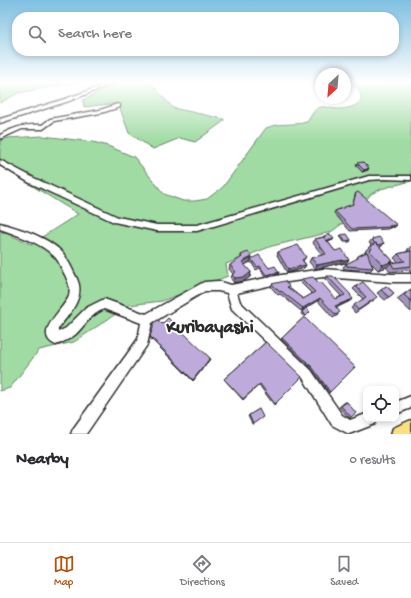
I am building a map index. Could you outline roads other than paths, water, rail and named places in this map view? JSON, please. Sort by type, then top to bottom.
[{"type":"main road","points":[[400,434],[411,428]]},
{"type":"street","points":[[0,126],[5,123],[2,120],[60,102]]},
{"type":"street","points":[[0,137],[19,127],[43,127],[52,120],[102,111],[118,106]]},
{"type":"street","points":[[0,162],[31,180],[117,220],[157,228],[172,229],[197,228],[369,178],[385,176],[411,178]]},
{"type":"street","points":[[0,226],[24,234],[45,244],[59,255],[74,282],[74,298],[53,328],[53,335],[56,339],[72,331],[90,309],[104,304],[147,320]]},
{"type":"street","points":[[147,320],[204,287],[218,286],[231,290],[281,279],[323,273],[411,278]]},
{"type":"street","points":[[231,290],[236,305],[307,374],[337,420],[349,428],[363,422]]},
{"type":"street","points":[[78,434],[144,341],[147,320]]},
{"type":"street","points":[[399,407],[411,402]]},
{"type":"district","name":"Kuribayashi","points":[[210,326]]}]
